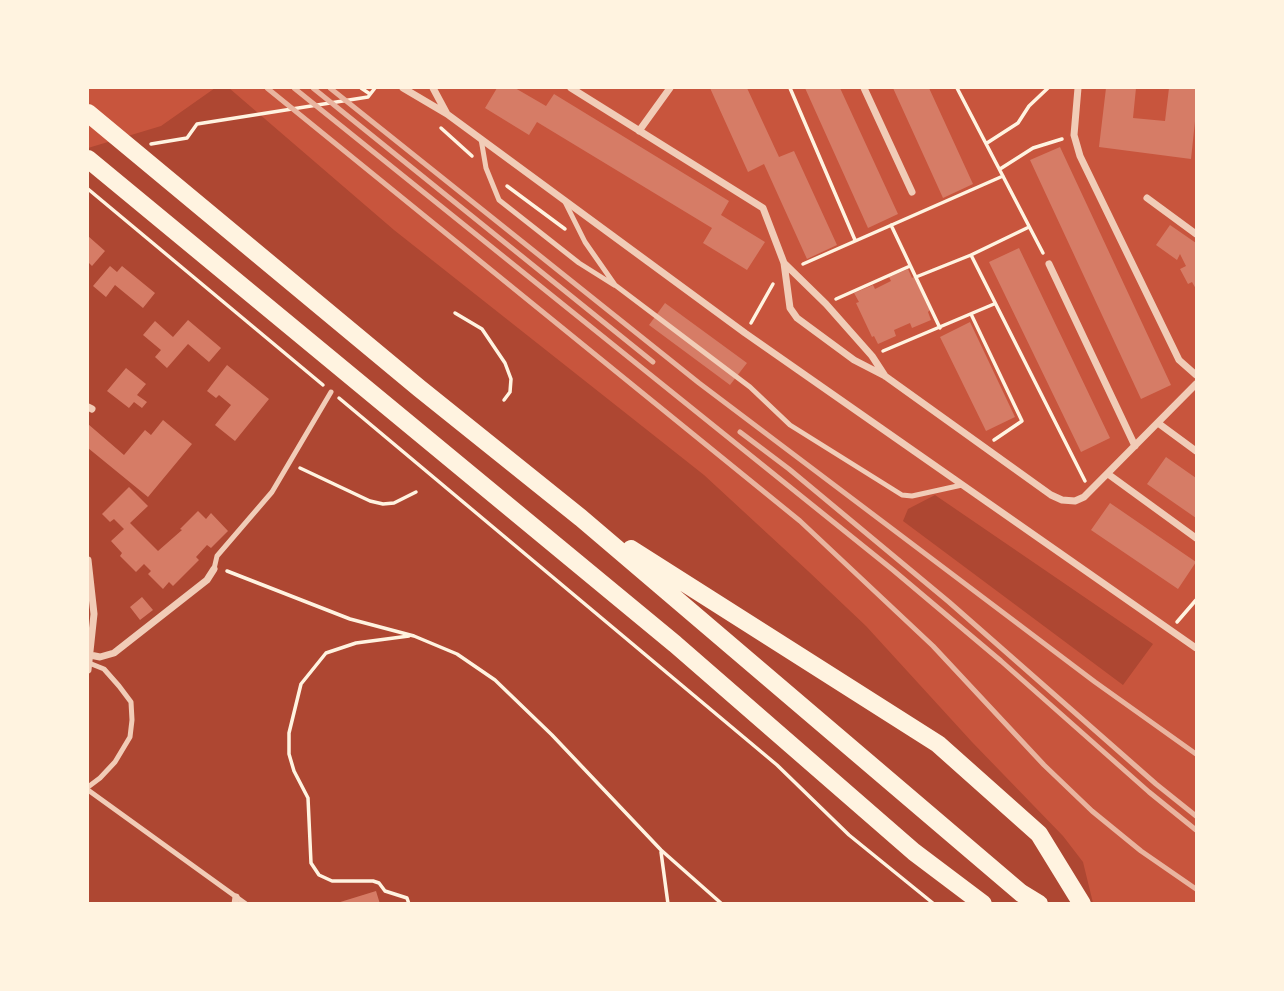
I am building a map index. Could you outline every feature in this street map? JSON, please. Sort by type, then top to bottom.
[{"type":"highway","points":[[88,113],[408,379],[581,518],[1021,893],[1039,904]]},
{"type":"highway","points":[[88,159],[674,643],[914,852],[983,904]]},
{"type":"highway","points":[[581,518],[938,744],[1040,834],[1083,904]]},
{"type":"street","points":[[402,88],[447,114],[745,333],[1196,648]]},
{"type":"street","points":[[433,88],[447,114]]},
{"type":"street","points":[[570,88],[763,208],[784,263],[786,295],[797,318],[854,360],[885,376],[1051,495],[1074,501],[1090,492],[1196,384]]},
{"type":"street","points":[[639,131],[670,88]]},
{"type":"street","points":[[864,88],[912,192]]},
{"type":"street","points":[[1078,88],[1074,135],[1080,156],[1179,360],[1196,375]]},
{"type":"street","points":[[1147,198],[1196,234]]},
{"type":"street","points":[[784,263],[873,355],[885,376]]},
{"type":"street","points":[[1049,264],[1135,446]]},
{"type":"street","points":[[1157,423],[1196,452]]},
{"type":"street","points":[[1108,474],[1196,538]]},
{"type":"street","points":[[88,560],[94,614],[89,657],[114,653],[207,580],[214,569]]},
{"type":"lane","points":[[481,139],[486,168],[499,200],[579,263],[615,285],[750,387],[790,425],[902,495],[912,496],[963,485]]},
{"type":"lane","points":[[563,199],[585,242],[615,285]]},
{"type":"lane","points":[[214,569],[217,556],[272,492],[331,392]]},
{"type":"lane","points":[[89,657],[119,686],[131,702],[132,720],[131,737],[115,762],[88,788],[236,900],[246,904]]},
{"type":"path","points":[[361,88],[370,94]]},
{"type":"path","points":[[150,144],[187,138],[197,124],[369,97],[372,88]]},
{"type":"path","points":[[790,88],[855,241]]},
{"type":"path","points":[[957,88],[1049,264]]},
{"type":"path","points":[[987,143],[1018,123],[1029,106],[1048,88]]},
{"type":"path","points":[[1000,170],[1033,148],[1074,135]]},
{"type":"path","points":[[745,333],[784,263],[806,264],[1003,176]]},
{"type":"path","points":[[88,189],[777,765],[849,835],[934,904]]},
{"type":"path","points":[[891,225],[940,328]]},
{"type":"path","points":[[916,277],[971,255],[1029,227]]},
{"type":"path","points":[[971,255],[1090,492]]},
{"type":"path","points":[[826,304],[910,266]]},
{"type":"path","points":[[873,355],[994,304]]},
{"type":"path","points":[[455,313],[482,329],[502,356],[511,379],[510,392],[504,400]]},
{"type":"path","points":[[971,314],[1022,421],[984,447]]},
{"type":"path","points":[[289,461],[370,501],[394,503],[416,492]]},
{"type":"path","points":[[214,569],[226,570],[349,619],[414,636],[457,654],[495,680],[552,735],[661,850],[722,904]]},
{"type":"path","points":[[1170,630],[1196,600]]},
{"type":"path","points":[[409,904],[407,898],[385,891],[379,883],[332,881],[319,875],[311,863],[308,798],[294,771],[289,754],[289,733],[302,684],[326,653],[355,643],[414,636]]},
{"type":"path","points":[[661,850],[668,904]]},
{"type":"shaded area","points":[[215,88],[229,88],[394,230],[704,475],[808,571],[866,626],[1063,836],[1083,862],[1093,903],[88,904],[88,148],[161,126]]},
{"type":"shaded area","points":[[935,495],[1153,644],[1123,685],[903,521],[908,509]]},
{"type":"building","points":[[497,88],[515,88],[546,106],[554,94],[729,201],[721,215],[765,242],[747,270],[703,243],[712,228],[537,122],[529,135],[485,108]]},
{"type":"building","points":[[710,88],[747,88],[779,157],[794,151],[837,245],[807,259],[764,164],[748,172]]},
{"type":"building","points":[[805,88],[840,88],[898,214],[868,228]]},
{"type":"building","points":[[893,88],[929,88],[973,184],[943,198]]},
{"type":"building","points":[[1106,88],[1136,88],[1133,118],[1165,121],[1169,88],[1196,88],[1191,159],[1099,147]]},
{"type":"building","points":[[1060,147],[1171,385],[1141,399],[1030,160]]},
{"type":"building","points":[[1170,225],[1196,243],[1196,289],[1192,282],[1188,284],[1180,269],[1186,266],[1180,254],[1177,260],[1156,245]]},
{"type":"building","points":[[88,236],[105,251],[92,266],[88,262]]},
{"type":"building","points":[[1019,248],[1110,438],[1081,452],[989,262]]},
{"type":"building","points":[[110,266],[117,272],[122,266],[155,293],[143,308],[115,285],[106,297],[93,286]]},
{"type":"building","points":[[908,269],[930,310],[928,312],[931,320],[912,328],[910,323],[894,330],[896,336],[878,344],[856,303],[859,302],[854,293],[873,285],[875,289],[891,281],[889,277]]},
{"type":"building","points":[[665,303],[747,363],[730,385],[649,325]]},
{"type":"building","points":[[188,320],[221,348],[209,362],[188,344],[167,368],[155,357],[161,350],[143,335],[155,321],[173,337]]},
{"type":"building","points":[[970,322],[1015,417],[986,431],[940,337]]},
{"type":"building","points":[[227,365],[269,399],[235,441],[215,425],[231,405],[219,395],[216,398],[207,391]]},
{"type":"building","points":[[126,368],[146,384],[137,395],[147,402],[142,408],[134,402],[129,408],[107,391]]},
{"type":"building","points":[[163,420],[192,444],[148,497],[88,448],[88,424],[124,455],[145,430],[151,435]]},
{"type":"building","points":[[1166,457],[1196,478],[1196,518],[1147,484]]},
{"type":"building","points":[[129,487],[148,506],[130,523],[158,551],[182,530],[180,529],[198,511],[206,519],[211,513],[228,531],[211,548],[207,545],[196,557],[199,560],[173,586],[169,582],[163,589],[148,574],[151,571],[144,564],[136,572],[120,556],[122,553],[111,541],[124,529],[114,519],[110,522],[102,514]]},
{"type":"building","points":[[1110,503],[1196,562],[1178,589],[1091,530]]},
{"type":"building","points":[[142,597],[153,610],[140,620],[130,607]]},
{"type":"building","points":[[376,891],[380,904],[337,904],[337,903]]},
{"type":"railway","points":[[267,88],[800,521],[933,646],[1044,765],[1092,811],[1141,851],[1196,889]]},
{"type":"railway","points":[[294,88],[893,570],[1196,830]]},
{"type":"railway","points":[[313,88],[653,362]]},
{"type":"railway","points":[[330,88],[699,383],[1095,682],[1196,754]]},
{"type":"railway","points":[[740,432],[789,469],[949,602],[1196,816]]}]
